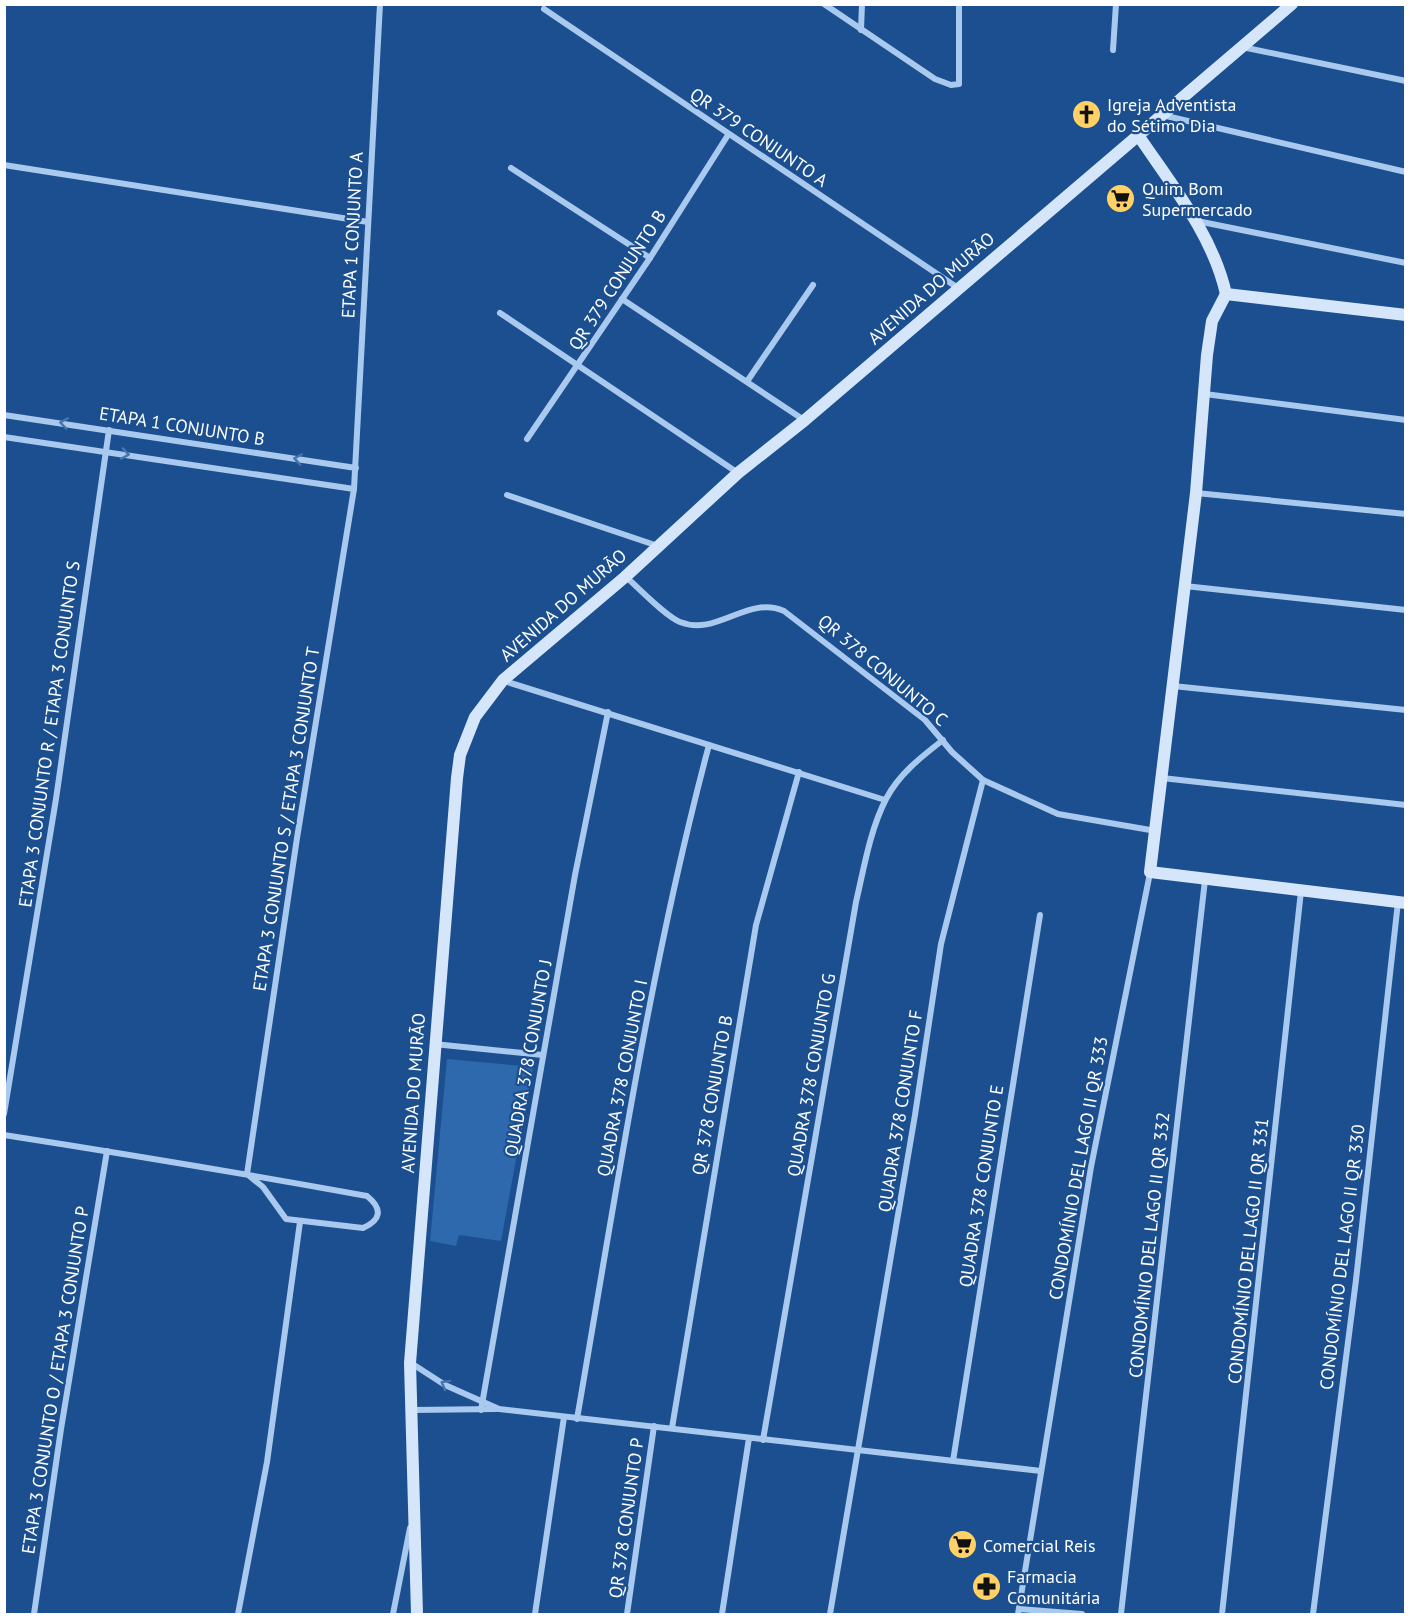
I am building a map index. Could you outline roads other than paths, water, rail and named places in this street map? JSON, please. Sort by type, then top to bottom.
[{"type":"street","name":"ETAPA 1 CONJUNTO A","points":[[356,468],[380,4]]},
{"type":"street","points":[[824,4],[935,79],[951,85],[959,84],[959,4]]},
{"type":"street","points":[[861,30],[862,4]]},
{"type":"street","points":[[1113,50],[1116,4]]},
{"type":"street","name":"AVENIDA DO MURÃO","points":[[417,1614],[412,1516],[411,1363],[434,1044],[460,755],[475,717],[503,681],[626,577],[738,473],[805,420],[1292,4]]},
{"type":"street","name":"QR 379 CONJUNTO A","points":[[544,9],[958,288]]},
{"type":"street","points":[[1242,46],[1406,81]]},
{"type":"street","points":[[1161,115],[1406,172]]},
{"type":"street","name":"QR 379 CONJUNTO B","points":[[527,439],[650,258],[728,135]]},
{"type":"street","points":[[1138,135],[1195,220],[1222,277],[1226,294],[1212,321],[1196,493],[1150,872],[1402,902]]},
{"type":"street","points":[[4,165],[368,222]]},
{"type":"street","points":[[511,168],[650,258]]},
{"type":"street","points":[[1195,220],[1406,263]]},
{"type":"street","points":[[748,380],[813,285]]},
{"type":"street","points":[[1226,294],[1406,315]]},
{"type":"street","points":[[622,299],[748,380],[805,420]]},
{"type":"street","points":[[500,313],[738,473]]},
{"type":"street","points":[[1205,394],[1406,420]]},
{"type":"street","name":"ETAPA 1 CONJUNTO B","points":[[4,415],[356,468]]},
{"type":"street","name":"ETAPA 3 CONJUNTO R / ETAPA 3 CONJUNTO S","points":[[4,1114],[56,799],[109,430]]},
{"type":"street","points":[[4,437],[354,489]]},
{"type":"street","name":"ETAPA 3 CONJUNTO S / ETAPA 3 CONJUNTO T","points":[[247,1174],[297,838],[356,468]]},
{"type":"street","points":[[1196,493],[1406,514]]},
{"type":"street","points":[[507,495],[658,546]]},
{"type":"street","name":"QR 378 CONJUNTO C","points":[[626,577],[679,622],[696,626],[712,624],[760,606],[784,611],[925,720],[962,762],[983,780],[1058,814],[1156,831]]},
{"type":"street","points":[[1185,586],[1406,610]]},
{"type":"street","points":[[503,681],[885,800]]},
{"type":"street","points":[[1173,686],[1406,710]]},
{"type":"street","name":"QUADRA 378 CONJUNTO J","points":[[481,1407],[543,1055],[608,712]]},
{"type":"street","name":"QUADRA 378 CONJUNTO G","points":[[763,1440],[856,902],[867,854],[885,800],[916,761],[943,740]]},
{"type":"street","name":"QUADRA 378 CONJUNTO I","points":[[577,1419],[626,1130],[678,862],[710,745]]},
{"type":"street","name":"QR 378 CONJUNTO B","points":[[672,1428],[756,925],[799,772]]},
{"type":"street","points":[[1161,778],[1406,805]]},
{"type":"street","name":"QUADRA 378 CONJUNTO F","points":[[830,1614],[948,910],[983,780]]},
{"type":"street","name":"CONDOMÍNIO DEL LAGO II QR 333","points":[[1018,1612],[1091,1167],[1150,872]]},
{"type":"street","name":"CONDOMÍNIO DEL LAGO II QR 332","points":[[1121,1614],[1205,879]]},
{"type":"street","name":"CONDOMÍNIO DEL LAGO II QR 331","points":[[1222,1614],[1301,891]]},
{"type":"street","name":"CONDOMÍNIO DEL LAGO II QR 330","points":[[1313,1614],[1402,902]]},
{"type":"street","name":"QUADRA 378 CONJUNTO E","points":[[953,1461],[1040,915]]},
{"type":"street","points":[[434,1044],[543,1055]]},
{"type":"street","points":[[4,1135],[247,1174],[367,1196],[376,1203],[378,1214],[373,1224],[363,1228],[286,1220],[263,1187],[247,1174]]},
{"type":"street","name":"ETAPA 3 CONJUNTO O / ETAPA 3 CONJUNTO P","points":[[34,1614],[63,1417],[107,1151]]},
{"type":"street","points":[[238,1614],[267,1462],[300,1222]]},
{"type":"street","points":[[411,1363],[481,1407]]},
{"type":"street","points":[[412,1410],[481,1407],[1041,1471]]},
{"type":"street","points":[[535,1614],[564,1417]]},
{"type":"street","name":"QR 378 CONJUNTO P","points":[[627,1614],[654,1426]]},
{"type":"street","points":[[722,1614],[749,1438]]},
{"type":"street","points":[[393,1614],[412,1516]]},
{"type":"street","points":[[1018,1612],[1082,1614]]},
{"type":"place","name":"Igreja Adventista do Sétimo Dia","points":[[1086,114]]},
{"type":"place","name":"Quim Bom Supermercado","points":[[1121,198]]},
{"type":"place","name":"Comercial Reis","points":[[962,1545]]},
{"type":"place","name":"Farmacia Comunitária","points":[[986,1586]]}]
